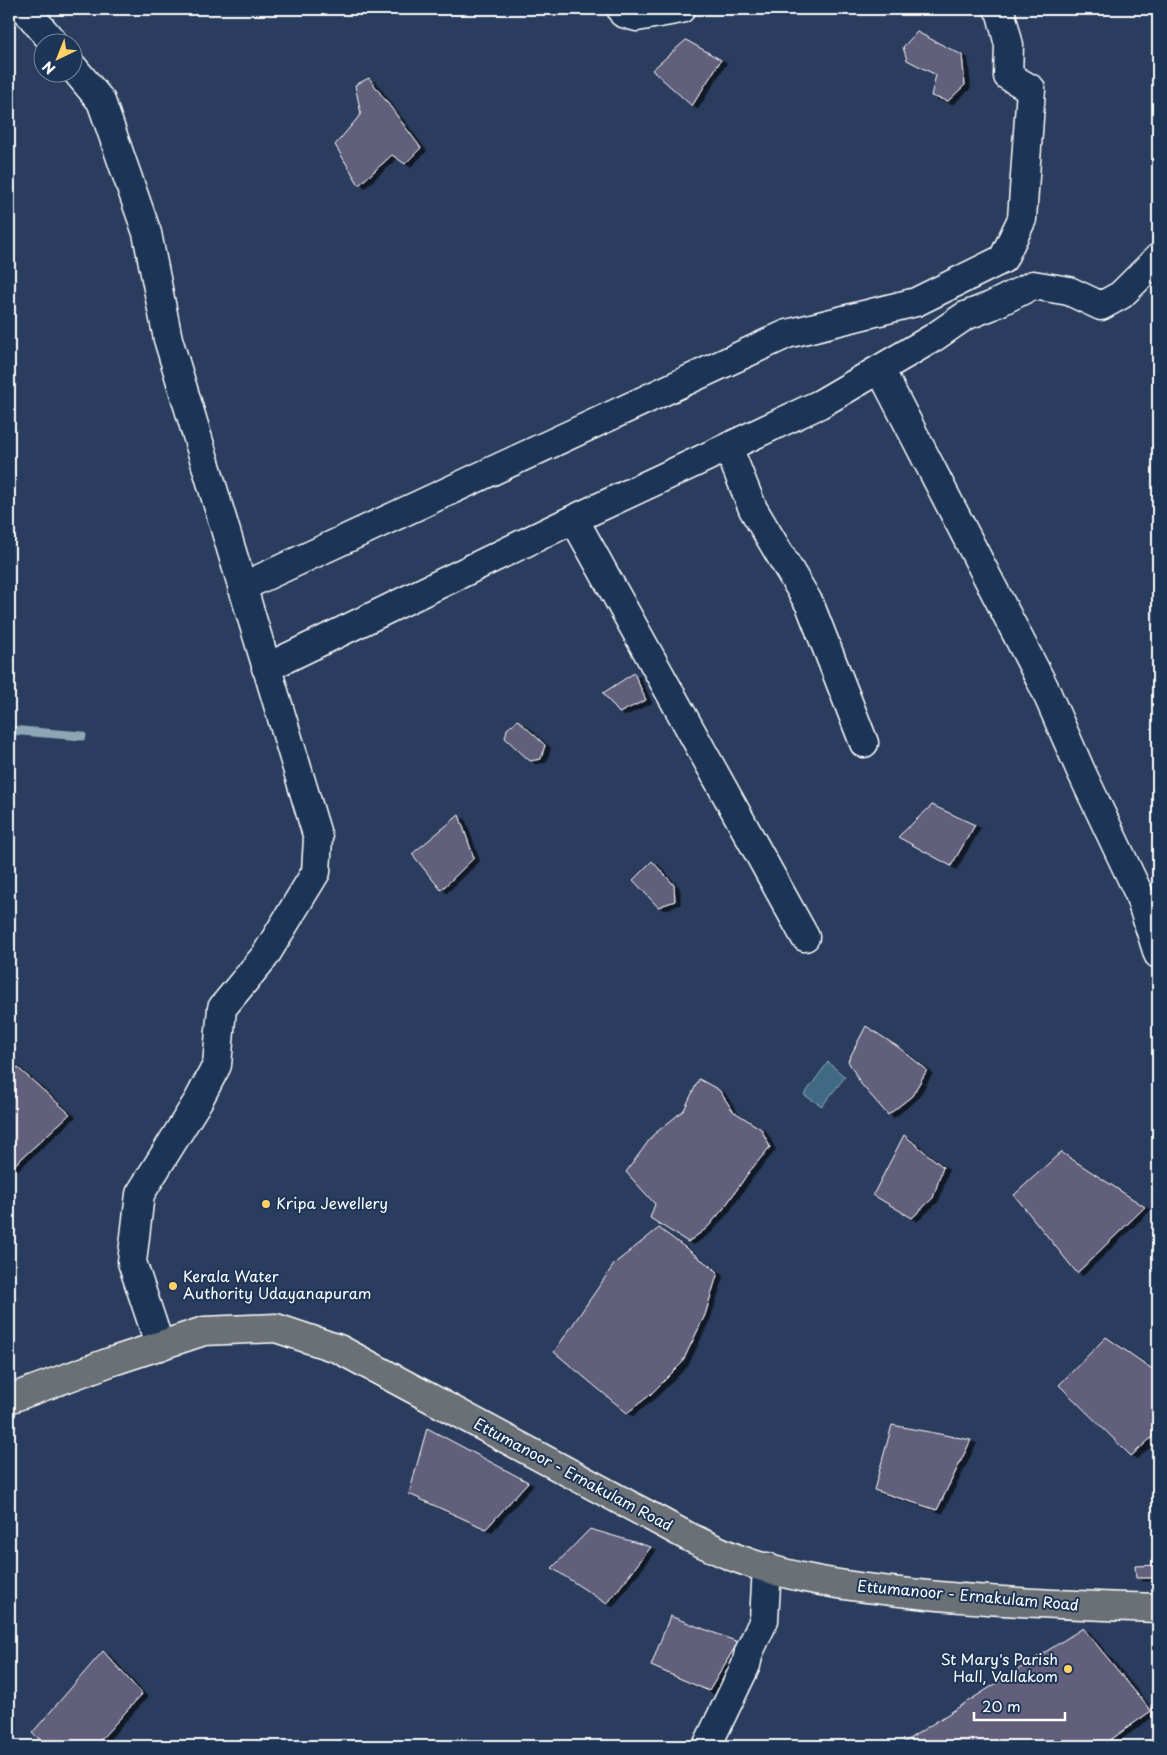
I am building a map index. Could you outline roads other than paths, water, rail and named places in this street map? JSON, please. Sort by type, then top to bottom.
[{"type":"main road","name":"Ettumanoor - Ernakulam Road","points":[[9,1399],[110,1362],[204,1331],[276,1328],[339,1349],[688,1536],[736,1558],[846,1586],[939,1597],[1045,1605],[1158,1608]]},
{"type":"street","points":[[25,9],[45,32]]},
{"type":"street","points":[[621,9],[623,13],[637,18],[681,9]]},
{"type":"street","points":[[242,587],[787,334],[916,302],[1003,259],[1022,219],[1031,89],[1008,76],[1009,45],[1000,10],[998,9]]},
{"type":"street","points":[[82,78],[101,101],[148,233],[168,339],[318,838],[316,872],[266,956],[222,1008],[217,1064],[198,1101],[140,1194],[132,1262],[160,1346]]},
{"type":"street","points":[[266,668],[574,519],[820,404],[933,338],[965,316],[991,306],[1033,285],[1069,291],[1101,306],[1121,295],[1158,258]]},
{"type":"street","points":[[880,369],[1044,687],[1139,894],[1158,954]]},
{"type":"street","points":[[728,447],[753,509],[810,605],[864,743]]},
{"type":"street","points":[[574,519],[805,937]]},
{"type":"street","points":[[707,1746],[746,1665],[749,1652],[764,1620],[767,1567]]},
{"type":"water","points":[[828,1062],[845,1077],[822,1106],[804,1095]]},
{"type":"waterway","points":[[9,730],[82,736]]},
{"type":"place","name":"Kripa Jewellery","points":[[266,1204]]},
{"type":"place","name":"Kerala Water Authority Udayanapuram","points":[[173,1286]]},
{"type":"place","name":"St Mary's Parish Hall, Vallakom","points":[[1068,1669]]}]
